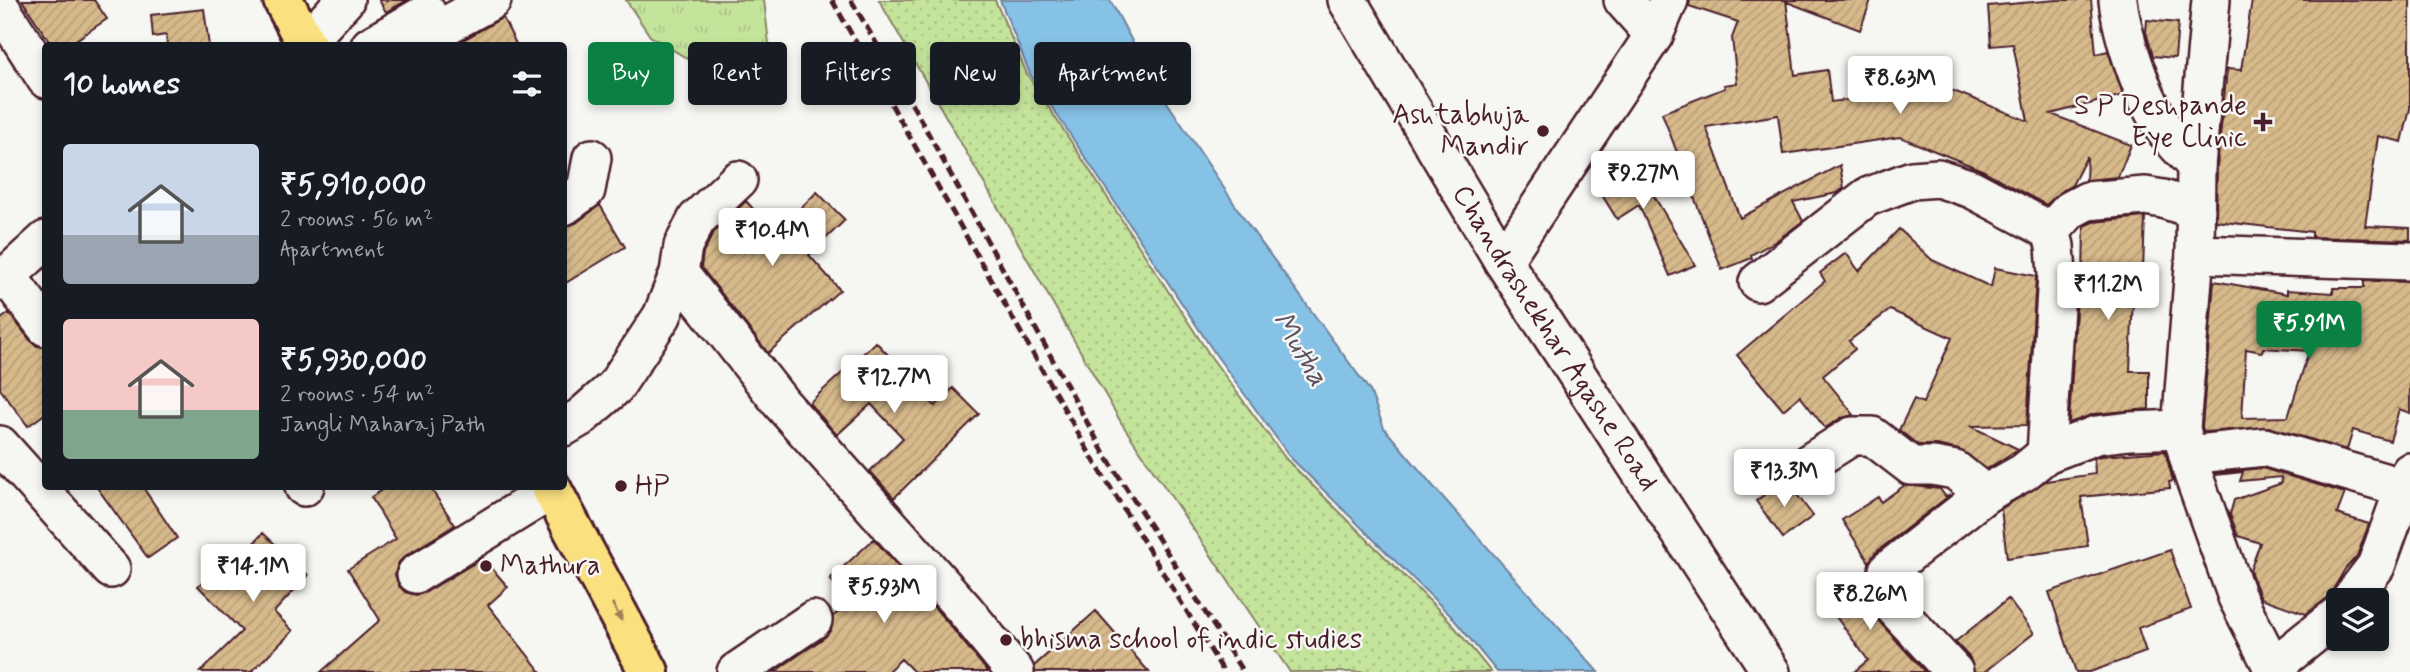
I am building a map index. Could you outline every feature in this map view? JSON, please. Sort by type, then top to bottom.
[{"type":"main road","points":[[283,0],[304,42]]},
{"type":"main road","points":[[552,490],[649,672]]},
{"type":"street","points":[[308,42],[345,0]]},
{"type":"street","points":[[377,42],[450,0]]},
{"type":"street","points":[[416,42],[492,0]]},
{"type":"street","name":"Chandrashekhar Agashe Road","points":[[1347,0],[1503,261],[1771,672]]},
{"type":"street","points":[[1623,0],[1654,35]]},
{"type":"street","points":[[1503,261],[1654,35],[1670,0]]},
{"type":"street","points":[[2118,0],[2119,16],[2144,90],[2164,129],[2196,166]]},
{"type":"street","points":[[2211,0],[2196,166],[2184,442],[2237,597],[2274,670],[2326,625]]},
{"type":"street","points":[[0,7],[42,73]]},
{"type":"street","points":[[567,204],[586,190],[592,158]]},
{"type":"street","points":[[1758,282],[1867,197],[1912,180],[1938,178],[1972,189],[2051,231]]},
{"type":"street","points":[[567,425],[581,417],[615,387],[662,316],[679,274],[683,246],[697,219],[738,180]]},
{"type":"street","points":[[2051,231],[2070,210],[2087,201],[2145,197],[2163,199],[2196,210]]},
{"type":"street","points":[[2046,454],[2057,274],[2051,231]]},
{"type":"street","points":[[42,244],[4,279],[42,322]]},
{"type":"street","points":[[2194,254],[2410,261]]},
{"type":"street","points":[[679,274],[781,403],[964,609],[1015,672]]},
{"type":"street","points":[[1954,672],[1889,603],[1888,570],[1985,494],[2024,472],[2046,454],[2096,435],[2130,431],[2184,442],[2264,446],[2407,480],[2376,566],[2359,588]]},
{"type":"street","points":[[1806,465],[1852,436],[1872,436],[1911,466],[1955,470],[1985,494]]},
{"type":"street","points":[[0,445],[111,569]]},
{"type":"street","points":[[416,574],[548,490]]},
{"type":"street","points":[[736,672],[813,620]]},
{"type":"green space","points":[[626,0],[764,0],[769,42],[688,42],[688,59],[674,50],[674,42],[660,42],[650,36]]},
{"type":"green space","points":[[879,0],[995,0],[1013,42],[930,42],[930,89],[916,65],[916,42],[903,42]]},
{"type":"green space","points":[[1020,58],[1034,85],[1034,105],[1047,105],[1211,357],[1286,459],[1449,620],[1491,672],[1290,672],[1122,424],[939,105],[1020,105]]},
{"type":"water","points":[[1000,0],[1110,0],[1132,42],[1034,42],[1034,80],[1020,49],[1020,42],[1017,42]]},
{"type":"water","name":"Mutha","points":[[1051,105],[1169,105],[1249,226],[1370,391],[1384,428],[1598,672],[1497,672],[1452,617],[1291,458],[1216,355]]},
{"type":"building","points":[[22,0],[94,0],[107,19],[73,42],[49,42]]},
{"type":"building","points":[[379,0],[408,0],[386,12]]},
{"type":"building","points":[[1690,0],[1786,0],[1795,75],[1827,70],[1831,102],[1925,90],[1929,81],[2028,121],[2013,44],[1991,46],[1988,6],[2091,0],[2096,54],[2108,51],[2123,95],[2051,114],[2131,145],[2118,177],[2086,180],[2087,156],[2072,185],[2046,205],[1982,170],[1900,137],[1783,154],[1778,115],[1706,127],[1740,218],[1840,165],[1844,188],[1837,193],[1793,202],[1803,221],[1751,255],[1752,258],[1722,270],[1662,113],[1725,88],[1724,85],[1737,83],[1732,38],[1738,22],[1689,6]]},
{"type":"building","points":[[1787,0],[1871,0],[1860,30]]},
{"type":"building","points":[[2252,0],[2410,0],[2410,109],[2402,142],[2378,136],[2365,226],[2410,228],[2410,240],[2312,237],[2312,232],[2216,221],[2217,167],[2227,69],[2241,70]]},
{"type":"building","points":[[204,9],[208,42],[167,42],[166,35],[153,37],[151,15]]},
{"type":"building","points":[[502,18],[515,42],[460,42]]},
{"type":"building","points":[[2147,20],[2178,23],[2175,58],[2153,56],[2146,32]]},
{"type":"building","points":[[1629,156],[1695,265],[1670,276],[1639,205],[1617,219],[1592,179]]},
{"type":"building","points":[[817,192],[845,220],[809,255],[840,290],[768,353],[701,267],[703,253],[714,232],[746,201],[775,233]]},
{"type":"building","points":[[600,205],[625,247],[567,282],[567,226],[576,223]]},
{"type":"building","points":[[2145,217],[2143,270],[2134,269],[2130,371],[2149,371],[2149,409],[2094,414],[2069,423],[2078,279],[2083,279],[2084,226],[2093,222]]},
{"type":"building","points":[[1899,229],[1932,260],[1991,287],[1995,268],[2036,276],[2027,425],[1970,426],[2018,449],[1987,469],[1959,450],[1937,445],[1918,445],[1899,430],[1914,399],[1923,403],[1952,338],[1890,310],[1849,341],[1855,349],[1823,376],[1854,415],[1841,418],[1825,428],[1800,396],[1783,410],[1737,355],[1825,281],[1820,273],[1846,253],[1859,271]]},
{"type":"building","points":[[2214,281],[2287,294],[2287,290],[2333,293],[2333,288],[2364,288],[2364,281],[2410,282],[2410,413],[2399,409],[2390,441],[2353,430],[2347,450],[2269,427],[2204,432],[2202,427]],"holes":[[[2263,348],[2309,351],[2288,417],[2242,418],[2246,349],[2262,352]]]},
{"type":"building","points":[[9,313],[30,340],[42,347],[42,416],[28,426],[0,389],[0,320]]},
{"type":"building","points":[[876,342],[935,406],[953,388],[979,414],[894,498],[870,471],[903,438],[871,404],[837,435],[809,403]]},
{"type":"building","points":[[2165,451],[2173,481],[2169,482],[2170,488],[2081,497],[2088,546],[2007,558],[2001,509],[2046,481],[2095,474],[2094,458]]},
{"type":"building","points":[[2262,468],[2345,493],[2337,514],[2369,524],[2357,556],[2345,569],[2334,588],[2326,588],[2326,599],[2306,614],[2261,598],[2250,571],[2260,543],[2238,536],[2230,514],[2234,500],[2282,483],[2281,477],[2240,481],[2243,472],[2215,473]]},
{"type":"building","points":[[1785,479],[1813,516],[1783,538],[1756,501]]},
{"type":"building","points":[[1905,485],[1940,489],[1945,496],[1950,495],[1875,553],[1869,562],[1842,520],[1878,497],[1881,502]]},
{"type":"building","points":[[99,490],[145,490],[177,538],[148,558]]},
{"type":"building","points":[[382,490],[432,490],[455,525],[398,563],[395,575],[399,586],[405,592],[416,595],[426,592],[483,558],[508,587],[488,605],[541,672],[321,672],[380,620],[348,569],[396,539],[371,497]]},
{"type":"building","points":[[263,533],[308,575],[274,612],[293,631],[251,672],[200,672],[242,631],[198,586],[224,560],[231,568]]},
{"type":"building","points":[[874,539],[988,672],[914,672],[901,659],[887,672],[774,672],[831,630],[833,616],[843,609],[839,604],[846,597],[830,579]]},
{"type":"building","points":[[2170,550],[2191,609],[2138,628],[2146,652],[2090,672],[2076,672],[2049,592]]},
{"type":"building","points":[[1859,577],[1868,589],[1868,603],[1874,616],[1925,672],[1854,672],[1868,660],[1825,602]]},
{"type":"building","points":[[2008,599],[2034,633],[1985,672],[1974,672],[1970,658],[1955,642]]},
{"type":"building","points":[[1096,611],[1149,672],[1035,672],[1034,666]]},
{"type":"railway","points":[[832,0],[1091,456],[1224,672]]},
{"type":"railway","points":[[851,0],[917,113],[1104,453],[1243,672]]},
{"type":"place","name":"S P Deshpande Eye Clinic","points":[[2263,122]]},
{"type":"place","name":"Ashtabhuja Mandir","points":[[1543,131]]},
{"type":"place","name":"HP","points":[[621,486]]},
{"type":"place","name":"Mathura","points":[[486,566]]},
{"type":"place","name":"bhisma school of indic studies","points":[[1006,640]]}]
